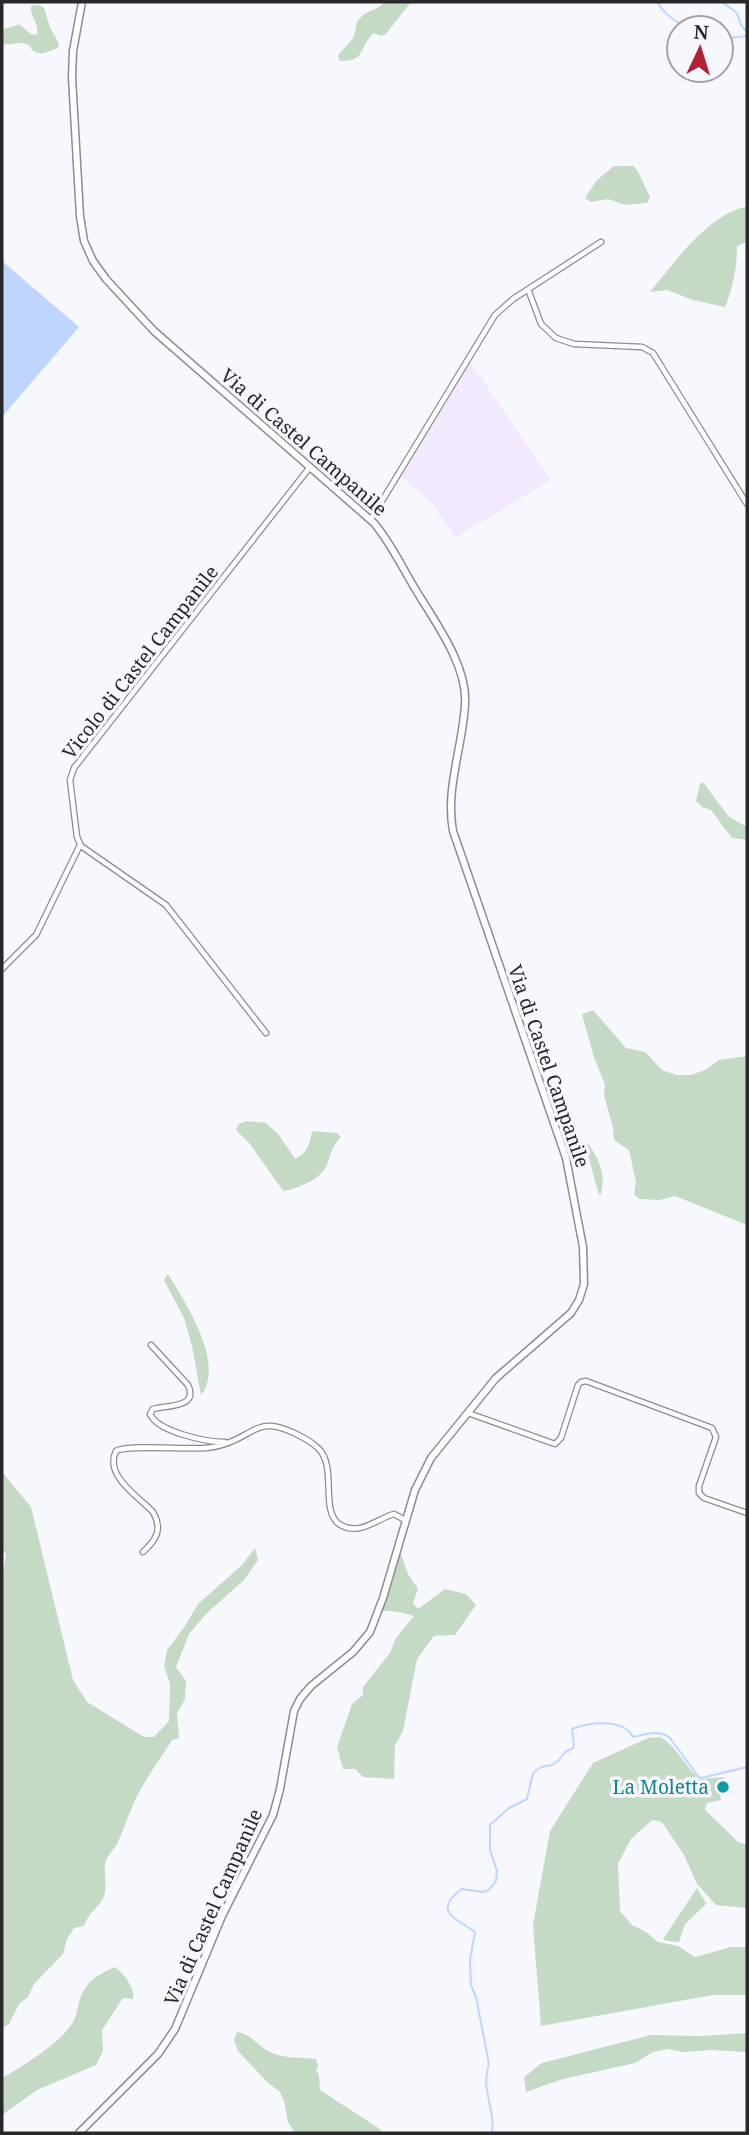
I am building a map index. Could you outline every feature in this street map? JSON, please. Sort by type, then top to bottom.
[{"type":"street","name":"Via di Castel Campanile","points":[[79,2133],[158,2054],[172,2034],[222,1916],[273,1815],[296,1707],[314,1684],[368,1636],[383,1598],[417,1484],[425,1469],[467,1413],[503,1372],[573,1311],[584,1287],[584,1259],[566,1158],[453,831],[451,803],[466,702],[463,680],[452,653],[384,536],[371,519],[154,331],[101,272],[90,254],[83,236],[80,216],[72,77],[82,2]]},
{"type":"street","points":[[371,519],[489,324],[501,309],[601,242]]},
{"type":"street","points":[[528,289],[541,324],[556,338],[574,344],[639,347],[653,353],[747,504]]},
{"type":"street","name":"Vicolo di Castel Campanile","points":[[80,845],[70,780],[73,769],[310,466]]},
{"type":"street","points":[[2,969],[38,932],[80,845],[169,908],[266,1032]]},
{"type":"street","points":[[151,1345],[188,1385],[191,1392],[186,1402],[153,1409],[150,1414],[152,1419],[165,1428],[193,1437],[213,1442],[229,1442]]},
{"type":"street","points":[[467,1413],[555,1444],[561,1438],[578,1383],[583,1381],[598,1386],[714,1429],[716,1437],[699,1484],[699,1493],[704,1498],[747,1513]]},
{"type":"street","points":[[143,1552],[157,1538],[157,1519],[115,1472],[113,1464],[116,1451],[127,1447],[199,1448],[229,1442],[262,1427],[284,1429],[311,1443],[322,1454],[328,1474],[331,1511],[338,1523],[357,1528],[373,1524],[392,1514],[405,1520]]},
{"type":"shaded area","points":[[469,360],[551,480],[455,538],[433,504],[399,475],[402,469],[406,469]]},
{"type":"green space","points":[[385,2],[411,2],[386,34],[381,36],[374,33],[359,56],[349,61],[340,61],[338,56],[353,38],[359,19]]},
{"type":"green space","points":[[39,5],[44,8],[59,44],[58,48],[40,53],[23,43],[2,44],[2,30],[19,24],[32,35],[37,34],[31,6]]},
{"type":"green space","points":[[614,166],[633,166],[637,170],[650,197],[647,203],[625,205],[608,199],[591,202],[585,198],[597,180]]},
{"type":"green space","points":[[747,207],[747,242],[737,246],[734,277],[725,307],[693,300],[667,290],[650,292],[706,229],[719,218]]},
{"type":"green space","points":[[703,782],[728,816],[747,827],[747,840],[732,838],[711,810],[696,801],[700,784]]},
{"type":"green space","points":[[593,1010],[626,1048],[645,1052],[662,1070],[677,1075],[691,1075],[705,1070],[719,1060],[747,1056],[747,1225],[675,1196],[659,1200],[639,1199],[634,1194],[636,1182],[629,1150],[614,1140],[604,1095],[605,1085],[582,1014]]},
{"type":"green space","points":[[246,1121],[266,1123],[279,1135],[295,1159],[307,1148],[312,1131],[337,1133],[341,1137],[323,1172],[301,1186],[283,1191],[250,1144],[236,1130],[239,1124]]},
{"type":"green space","points":[[587,1142],[602,1173],[599,1195],[586,1148]]},
{"type":"green space","points":[[168,1274],[193,1316],[206,1350],[209,1367],[207,1382],[201,1395],[184,1318],[164,1280]]},
{"type":"green space","points":[[2,1472],[31,1507],[73,1680],[87,1702],[144,1737],[154,1737],[169,1721],[170,1684],[164,1666],[167,1650],[198,1604],[242,1565],[255,1548],[258,1560],[244,1580],[207,1613],[189,1634],[176,1667],[186,1681],[185,1699],[177,1713],[179,1738],[172,1740],[146,1780],[117,1844],[107,1858],[102,1900],[84,1926],[74,1928],[67,1939],[63,1954],[34,1984],[28,1997],[19,2004],[9,2024],[2,2028],[2,1580],[6,1555],[2,1547]]},
{"type":"green space","points":[[400,1551],[408,1574],[418,1589],[413,1603],[418,1609],[445,1589],[466,1594],[476,1605],[455,1635],[434,1636],[417,1659],[403,1731],[395,1745],[394,1779],[363,1777],[355,1769],[343,1769],[337,1747],[352,1704],[363,1695],[363,1687],[414,1616],[393,1611],[381,1612]]},
{"type":"green space","points":[[660,1737],[700,1779],[725,1777],[718,1783],[721,1800],[707,1803],[705,1810],[738,1842],[747,1845],[747,1908],[716,1905],[697,1884],[684,1855],[662,1822],[652,1820],[631,1839],[618,1864],[620,1911],[632,1925],[658,1942],[678,1946],[695,1957],[731,1947],[747,1947],[747,1995],[713,1995],[541,2026],[533,1925],[550,1831],[593,1763],[648,1738]]},
{"type":"green space","points":[[697,1888],[705,1905],[685,1924],[679,1942],[663,1939]]},
{"type":"green space","points":[[115,1967],[131,1985],[133,1999],[123,1998],[102,2030],[103,2051],[96,2065],[37,2090],[2,2115],[2,2078],[42,2053],[61,2037],[74,2020],[80,1999],[89,1983]]},
{"type":"green space","points":[[237,2032],[247,2035],[265,2050],[275,2054],[316,2059],[320,2090],[380,2129],[382,2133],[295,2133],[288,2122],[280,2092],[238,2051],[234,2040]]},
{"type":"green space","points":[[747,2033],[747,2052],[683,2052],[667,2049],[653,2052],[635,2063],[563,2079],[526,2092],[524,2077],[542,2063],[651,2035]]},
{"type":"water","points":[[2,261],[79,327],[2,417]]},
{"type":"waterway","points":[[657,2],[667,14]]},
{"type":"waterway","points":[[722,2],[737,13],[747,32]]},
{"type":"waterway","points":[[735,37],[747,36]]},
{"type":"waterway","points":[[492,2133],[486,2082],[489,2064],[476,1997],[471,1985],[470,1960],[475,1932],[454,1918],[448,1908],[453,1896],[462,1889],[483,1892],[489,1890],[496,1881],[497,1871],[490,1850],[490,1825],[509,1808],[527,1799],[533,1773],[541,1767],[552,1765],[573,1748],[572,1729],[587,1725],[614,1724],[628,1731],[633,1737],[651,1733],[669,1737],[701,1778],[747,1767]]},
{"type":"place","name":"La Moletta","points":[[723,1787]]}]
